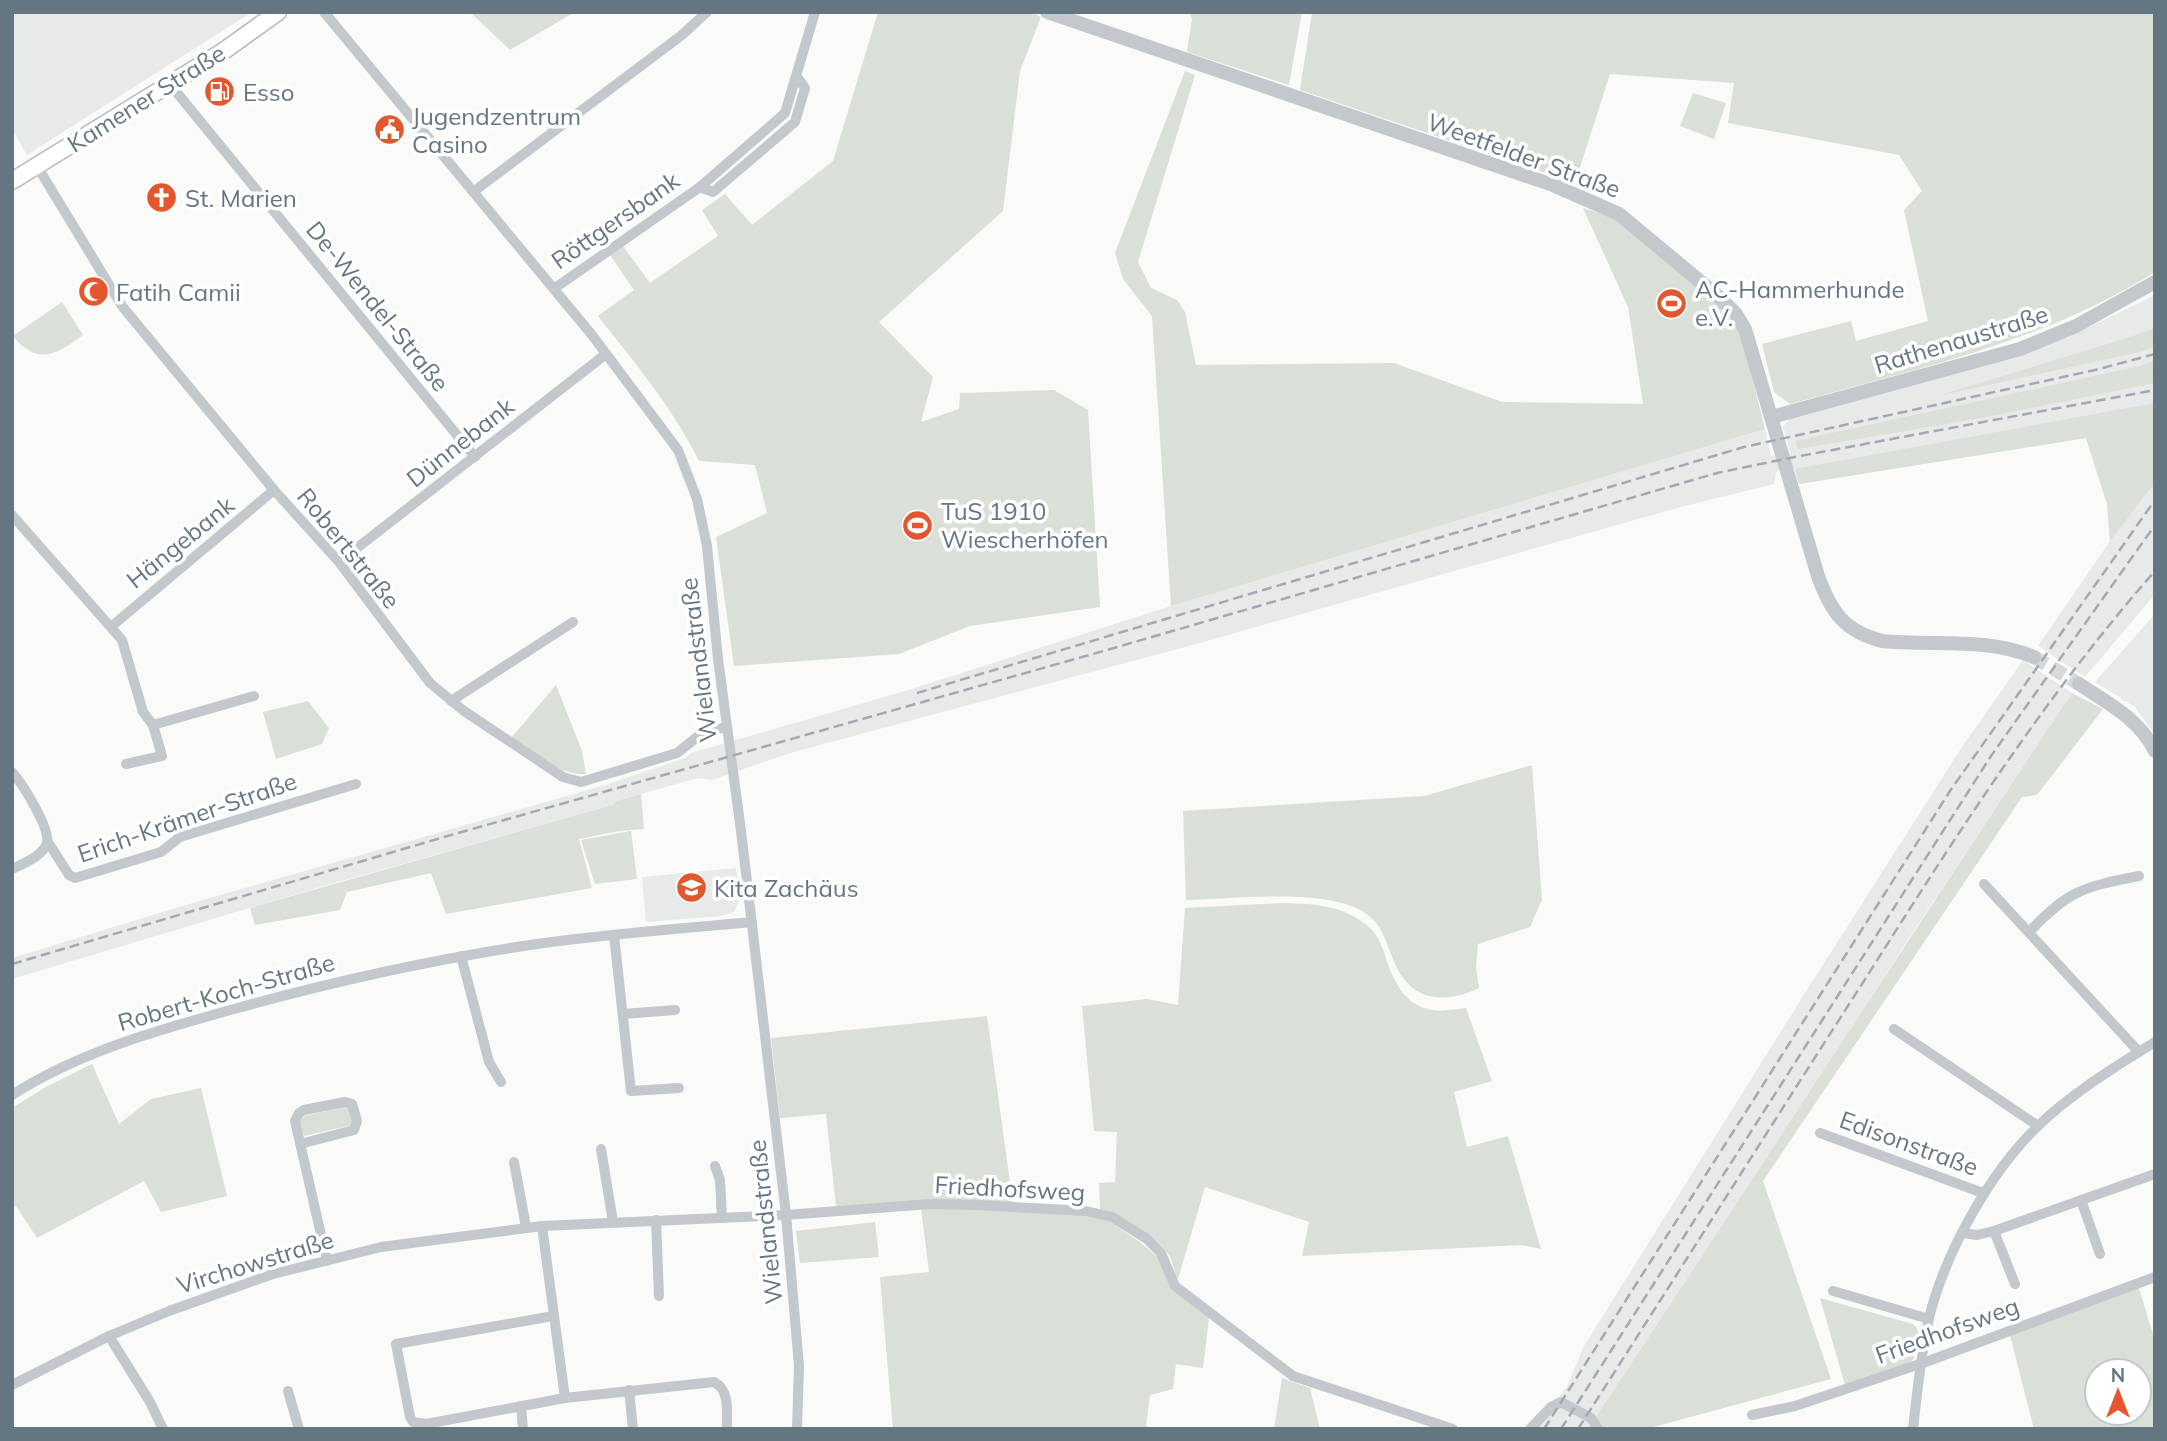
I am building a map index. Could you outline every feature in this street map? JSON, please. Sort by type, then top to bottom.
[{"type":"main road","name":"Kamener Straße","points":[[12,181],[225,50],[278,12]]},
{"type":"street","name":"Wielandstraße","points":[[324,12],[555,288],[606,354],[678,450],[697,499],[705,531],[726,727],[786,1215],[799,1366],[797,1429]]},
{"type":"street","points":[[474,192],[682,35],[707,12]]},
{"type":"street","name":"Röttgersbank","points":[[555,288],[700,187],[785,113],[815,12]]},
{"type":"street","name":"Weetfelder Straße","points":[[1047,12],[1553,185],[1619,214],[1667,252],[1736,314],[1753,352],[1824,593],[1843,622],[1867,637],[1882,641],[1986,644],[2017,650],[2034,657]]},
{"type":"street","name":"Röttgersbank","points":[[700,187],[713,192],[795,122],[805,88],[797,77]]},
{"type":"street","name":"De-Wendel-Straße","points":[[169,83],[475,457]]},
{"type":"street","points":[[761,135],[769,145]]},
{"type":"street","points":[[744,149],[752,159]]},
{"type":"street","name":"Robertstraße","points":[[37,166],[122,306],[274,490],[339,562],[430,683],[451,701],[563,777],[581,782],[677,753],[701,734],[726,727]]},
{"type":"street","name":"Rathenaustraße","points":[[1772,417],[1959,367],[2030,345],[2076,326],[2155,282]]},
{"type":"street","name":"Dünnebank","points":[[339,562],[606,354]]},
{"type":"street","name":"Hängebank","points":[[112,626],[274,490]]},
{"type":"street","points":[[12,515],[122,640],[143,712],[153,725],[162,756],[127,764]]},
{"type":"street","points":[[451,701],[573,622]]},
{"type":"street","points":[[2079,684],[2129,717],[2150,741],[2155,751]]},
{"type":"street","points":[[153,725],[254,696]]},
{"type":"street","points":[[12,772],[44,825],[48,842],[43,850],[12,869]]},
{"type":"street","name":"Erich-Krämer-Straße","points":[[48,842],[69,875],[75,878],[161,852],[180,837],[356,784]]},
{"type":"street","points":[[2029,932],[2052,908],[2085,887],[2139,876]]},
{"type":"street","points":[[1984,884],[2139,1052]]},
{"type":"street","name":"Robert-Koch-Straße","points":[[12,1095],[75,1060],[160,1030],[312,988],[461,956],[614,935],[752,922]]},
{"type":"street","points":[[614,935],[631,1091],[679,1088]]},
{"type":"street","points":[[461,956],[489,1062],[501,1082]]},
{"type":"street","points":[[623,1014],[675,1010]]},
{"type":"street","points":[[1894,1029],[2038,1126]]},
{"type":"street","points":[[1913,1429],[1929,1319],[1942,1277],[1983,1194],[2038,1126],[2082,1090],[2155,1042]]},
{"type":"street","points":[[300,1144],[354,1130],[357,1121],[352,1104],[340,1103],[299,1113],[295,1121],[300,1144],[327,1261]]},
{"type":"street","name":"Edisonstraße","points":[[1820,1133],[1983,1194]]},
{"type":"street","points":[[601,1149],[613,1222]]},
{"type":"street","points":[[514,1162],[526,1227]]},
{"type":"street","points":[[715,1166],[720,1180],[722,1218]]},
{"type":"street","points":[[1963,1233],[1977,1235],[1994,1231],[2155,1174]]},
{"type":"street","points":[[2081,1200],[2100,1254]]},
{"type":"street","name":"Friedhofsweg","points":[[786,1215],[930,1204],[1086,1211],[1112,1217],[1147,1239],[1161,1252],[1175,1286],[1293,1376],[1453,1429]]},
{"type":"street","name":"Virchowstraße","points":[[12,1385],[109,1336],[218,1293],[273,1274],[381,1247],[526,1227],[786,1215]]},
{"type":"street","points":[[656,1220],[659,1296]]},
{"type":"street","points":[[542,1226],[565,1398]]},
{"type":"street","points":[[1994,1231],[2015,1284]]},
{"type":"street","name":"Friedhofsweg","points":[[1752,1415],[1795,1406],[1923,1363],[2155,1277]]},
{"type":"street","points":[[1833,1291],[1929,1319]]},
{"type":"street","points":[[553,1316],[396,1344],[413,1422],[426,1424],[565,1398],[714,1381],[720,1385],[726,1396],[727,1429]]},
{"type":"street","points":[[109,1336],[150,1402],[163,1429]]},
{"type":"street","points":[[629,1390],[633,1429]]},
{"type":"street","points":[[288,1391],[299,1429]]},
{"type":"street","points":[[1530,1429],[1561,1402],[1591,1418],[1598,1429]]},
{"type":"street","points":[[521,1406],[523,1429]]},
{"type":"shaded area","points":[[12,12],[252,12],[27,155],[12,129]]},
{"type":"shaded area","points":[[470,12],[575,12],[510,50]]},
{"type":"shaded area","points":[[878,12],[1030,12],[1041,17],[1020,71],[1003,211],[879,322],[933,377],[921,422],[959,409],[960,393],[1054,390],[1088,410],[1100,607],[970,626],[899,654],[734,666],[716,537],[767,513],[755,465],[699,461],[665,404],[598,316],[634,290],[610,255],[623,246],[650,283],[718,236],[702,210],[725,194],[752,225],[833,161]]},
{"type":"shaded area","points":[[1189,12],[1302,12],[1289,85],[1187,52],[1192,19]]},
{"type":"shaded area","points":[[1312,12],[2155,12],[2155,272],[2113,296],[2024,335],[1931,365],[1790,404],[1774,392],[1762,344],[1851,321],[1856,341],[1928,321],[1904,210],[1922,191],[1899,155],[1728,123],[1734,83],[1610,74],[1575,183],[1300,90]]},
{"type":"shaded area","points":[[1185,71],[1195,75],[1138,262],[1151,288],[1177,300],[1185,312],[1196,365],[1394,363],[1502,402],[1643,404],[1628,307],[1583,208],[1618,219],[1715,299],[1741,333],[1765,429],[1171,606],[1152,316],[1123,279],[1115,253]]},
{"type":"shaded area","points":[[1693,93],[1726,103],[1714,139],[1680,126]]},
{"type":"shaded area","points":[[2155,295],[2155,594],[2085,677],[2038,646],[2110,541],[2107,504],[2086,438],[1799,484],[1794,468],[1776,472],[1774,484],[1681,507],[1196,644],[790,753],[712,780],[698,778],[616,801],[612,805],[320,887],[12,979],[12,958],[189,904],[605,785],[685,758],[691,753],[905,691],[1171,606],[1765,429],[1771,456],[1790,453],[1783,427],[1790,418],[1971,369],[2069,337]]},
{"type":"shaded area","points":[[62,302],[83,335],[74,342],[56,352],[39,354],[22,346],[13,336]]},
{"type":"shaded area","points":[[2155,328],[2155,346],[2140,352],[1937,396],[2124,339]]},
{"type":"shaded area","points":[[2155,360],[2155,383],[1982,418],[1798,449],[1795,441],[2140,366]]},
{"type":"shaded area","points":[[2155,403],[2155,482],[2110,541],[2107,504],[2086,438],[1799,484],[1795,469]]},
{"type":"shaded area","points":[[2155,614],[2155,735],[2135,707],[2095,682]]},
{"type":"shaded area","points":[[2023,660],[2072,693],[1588,1429],[1537,1429],[1567,1386],[1584,1346],[1805,993],[1960,750]]},
{"type":"shaded area","points":[[556,685],[582,751],[586,774],[576,774],[557,767],[512,737]]},
{"type":"shaded area","points":[[2072,693],[2103,709],[2037,795],[2022,797],[1763,1181],[1831,1379],[1646,1429],[1588,1429],[1951,876]]},
{"type":"shaded area","points":[[308,701],[329,728],[322,744],[276,759],[263,712]]},
{"type":"shaded area","points":[[1532,765],[1542,900],[1530,927],[1478,944],[1476,968],[1479,988],[1467,993],[1433,997],[1413,988],[1397,968],[1383,934],[1373,919],[1356,908],[1339,902],[1297,897],[1186,900],[1183,811],[1424,796]]},
{"type":"shaded area","points":[[641,794],[644,829],[579,839],[592,888],[446,914],[431,873],[347,892],[340,910],[255,925],[250,908],[612,805],[616,801]]},
{"type":"shaded area","points":[[631,831],[637,879],[595,884],[581,840]]},
{"type":"shaded area","name":"Kita Zachäus","points":[[736,868],[740,900],[734,912],[721,916],[646,922],[642,877]]},
{"type":"shaded area","points":[[1283,903],[1329,907],[1360,920],[1376,935],[1394,978],[1409,999],[1433,1010],[1466,1008],[1492,1081],[1454,1092],[1467,1147],[1508,1136],[1541,1249],[1521,1245],[1302,1256],[1309,1222],[1205,1187],[1178,1279],[1170,1257],[1158,1243],[1100,1209],[1099,1183],[1115,1182],[1117,1132],[1094,1131],[1082,1006],[1147,999],[1178,1005],[1185,908]]},
{"type":"shaded area","points":[[987,1016],[1013,1204],[836,1207],[826,1114],[780,1118],[771,1038]]},
{"type":"shaded area","points":[[92,1064],[119,1124],[151,1099],[201,1088],[227,1196],[161,1212],[144,1181],[37,1238],[16,1206],[12,1207],[12,1108],[44,1088]]},
{"type":"shaded area","points":[[345,1107],[349,1109],[353,1125],[304,1136],[299,1123],[304,1116]]},
{"type":"shaded area","points":[[982,1207],[1102,1216],[1161,1260],[1170,1285],[1209,1318],[1203,1368],[1176,1364],[1173,1389],[1150,1395],[1146,1425],[1149,1429],[893,1429],[880,1277],[929,1272],[921,1208]]},
{"type":"shaded area","points":[[875,1222],[879,1257],[800,1263],[796,1231]]},
{"type":"shaded area","points":[[2139,1288],[2155,1341],[2155,1429],[2034,1429],[2010,1335]]},
{"type":"shaded area","points":[[1820,1298],[1913,1324],[1920,1332],[1911,1363],[1845,1385]]},
{"type":"shaded area","points":[[1282,1378],[1310,1388],[1320,1429],[1274,1429]]},
{"type":"tunnel","points":[[2034,657],[2079,684]]},
{"type":"railway","points":[[917,693],[1744,447],[2095,370],[2155,354]]},
{"type":"railway","points":[[12,964],[451,835],[1107,650],[1717,473],[2155,390]]},
{"type":"railway","points":[[1544,1429],[1950,791],[2155,500]]},
{"type":"railway","points":[[1561,1429],[1991,756],[2155,525]]},
{"type":"railway","points":[[1578,1429],[1965,824],[2075,669],[2155,571]]},
{"type":"place","name":"Esso","points":[[220,92]]},
{"type":"place","name":"Jugendzentrum Casino","points":[[389,130]]},
{"type":"place","name":"St. Marien","points":[[162,198]]},
{"type":"place","name":"Fatih Camii","points":[[93,292]]},
{"type":"place","name":"AC-Hammerhunde e.V.","points":[[1672,303]]},
{"type":"place","name":"TuS 1910 Wiescherhöfen","points":[[918,525]]},
{"type":"place","name":"Kita Zachäus","points":[[691,888]]}]
